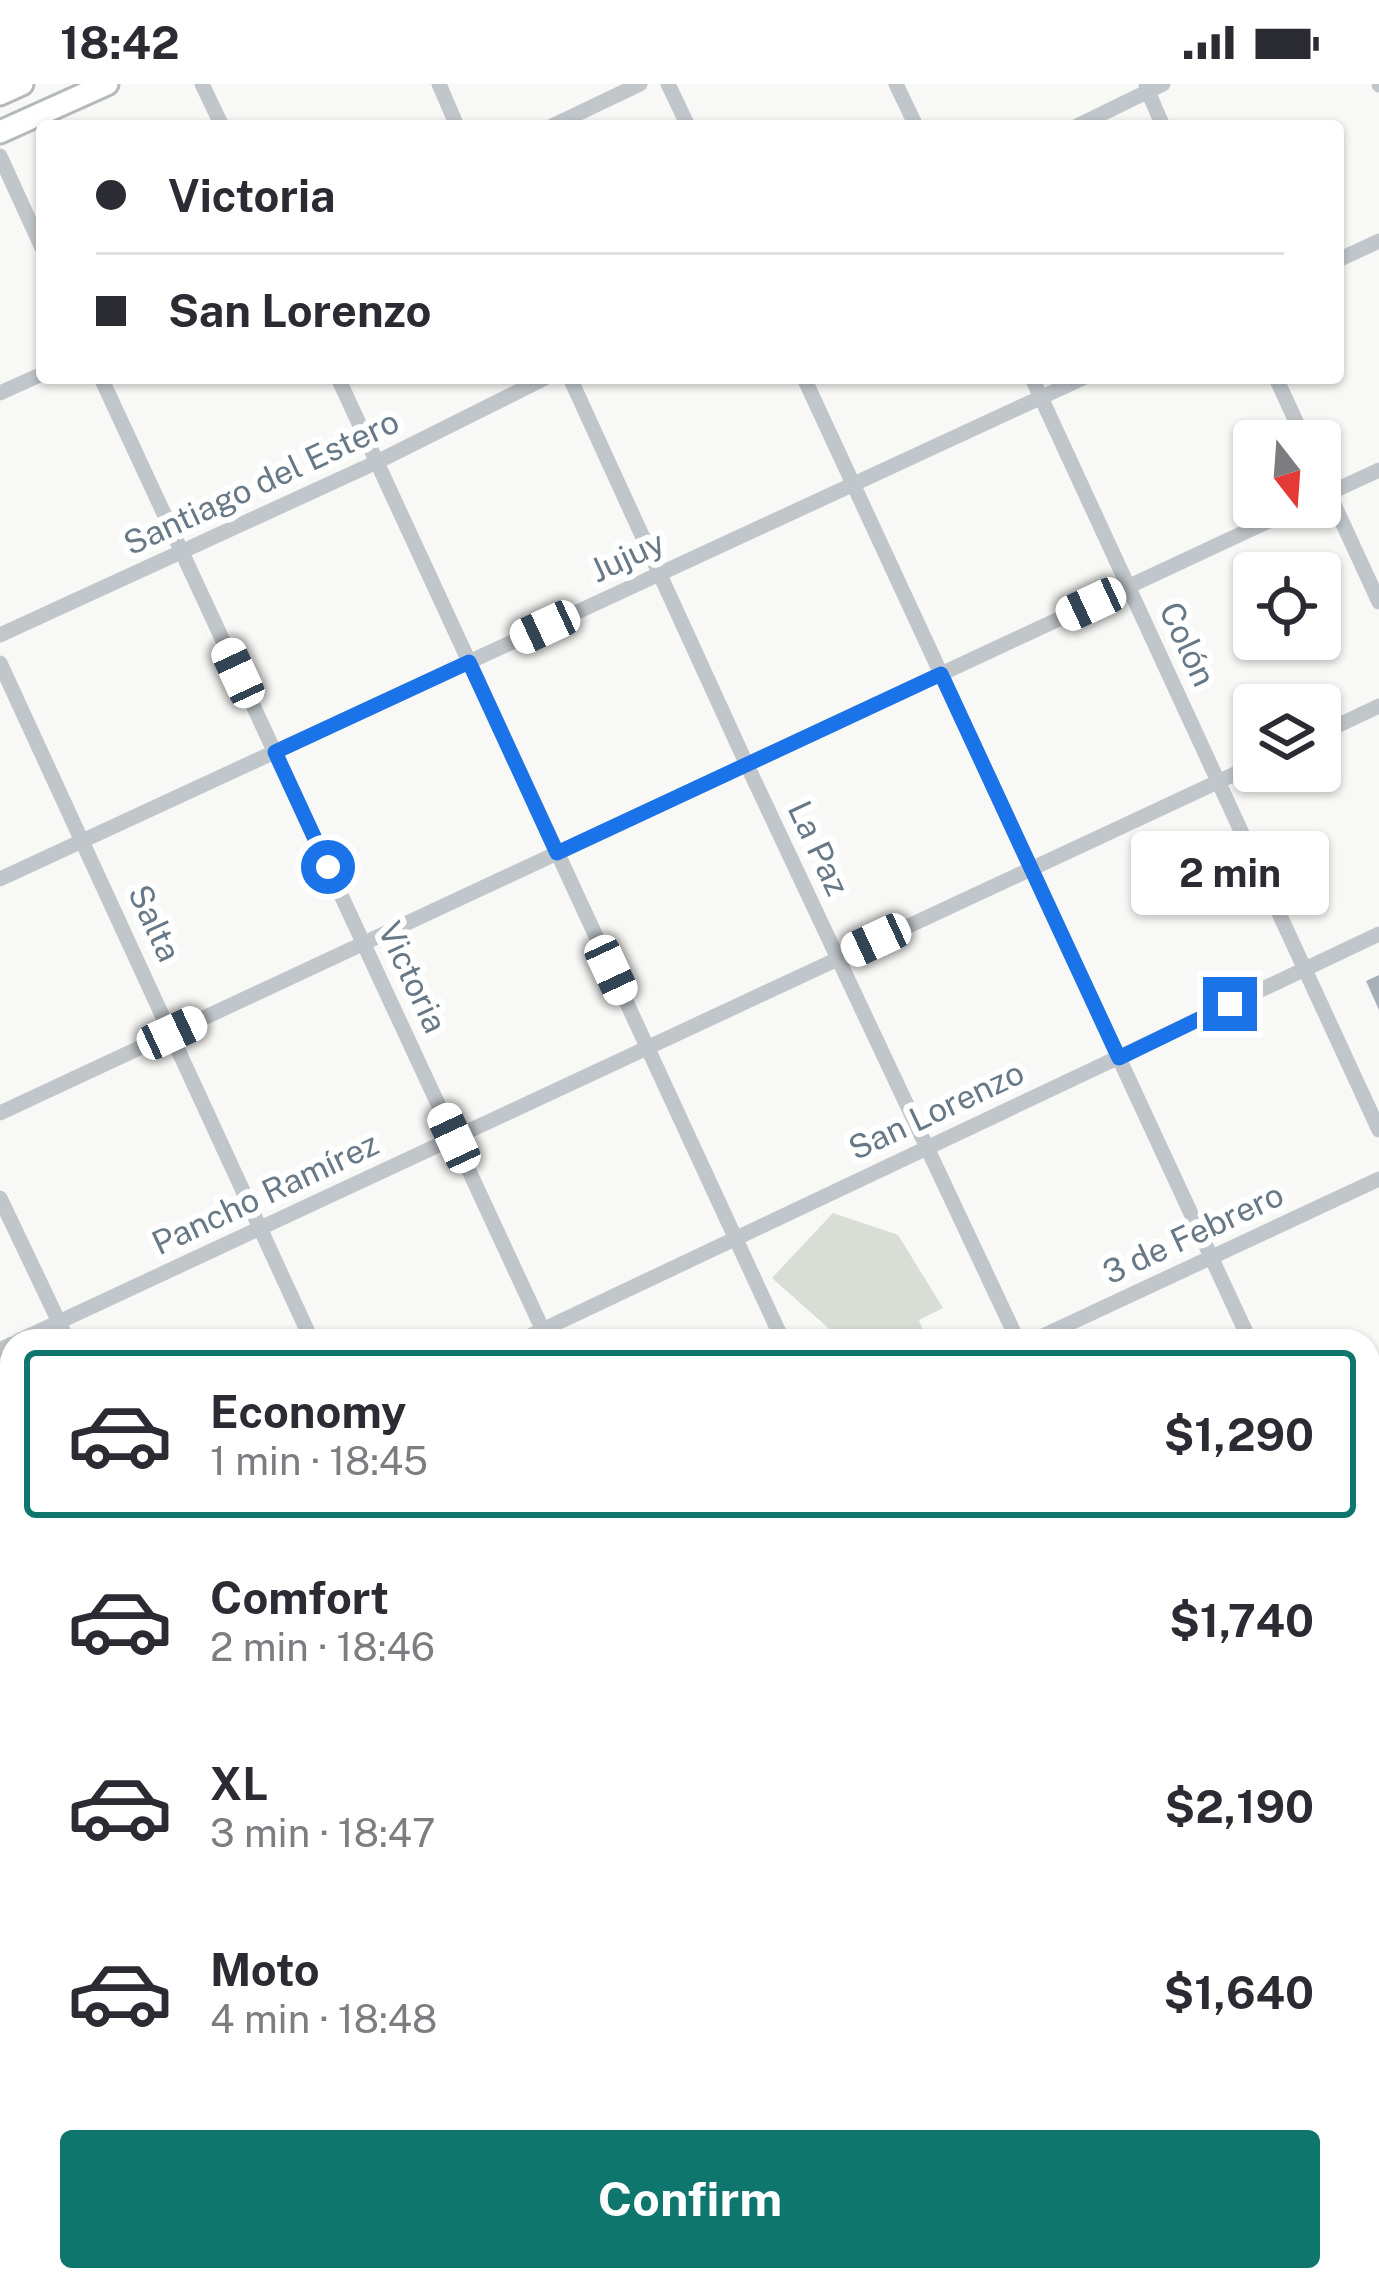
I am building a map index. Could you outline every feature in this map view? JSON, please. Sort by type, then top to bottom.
[{"type":"main road","points":[[0,94],[22,84]]},
{"type":"main road","points":[[0,133],[107,84]]},
{"type":"street","points":[[202,84],[219,120]]},
{"type":"street","points":[[440,84],[455,120]]},
{"type":"street","points":[[565,120],[640,84]]},
{"type":"street","points":[[668,84],[685,120]]},
{"type":"street","points":[[896,84],[913,120]]},
{"type":"street","points":[[1088,120],[1152,86],[1161,120]]},
{"type":"street","points":[[0,156],[36,235]]},
{"type":"street","points":[[1344,257],[1379,242]]},
{"type":"street","points":[[0,393],[36,377]]},
{"type":"street","name":"Victoria","points":[[104,384],[542,1329]]},
{"type":"street","points":[[341,384],[778,1329]]},
{"type":"street","name":"Santiago del Estero","points":[[0,635],[182,554],[533,384]]},
{"type":"street","name":"La Paz","points":[[573,384],[1012,1329]]},
{"type":"street","points":[[807,384],[1244,1329]]},
{"type":"street","name":"Colón","points":[[1035,384],[1379,1130]]},
{"type":"street","name":"Jujuy","points":[[0,879],[1070,384]]},
{"type":"street","points":[[1279,384],[1295,420]]},
{"type":"street","points":[[1341,487],[1379,470]]},
{"type":"street","points":[[0,1113],[1254,528]]},
{"type":"street","points":[[1341,528],[1379,602]]},
{"type":"street","name":"Salta","points":[[0,663],[306,1329]]},
{"type":"street","points":[[1341,724],[1379,706]]},
{"type":"street","name":"Pancho Ramírez","points":[[44,1329],[1233,774]]},
{"type":"street","name":"San Lorenzo","points":[[557,1329],[736,1238],[1379,934]]},
{"type":"street","name":"3 de Febrero","points":[[1058,1329],[1379,1179]]},
{"type":"street","points":[[0,1198],[62,1329]]},
{"type":"shaded area","points":[[833,1213],[898,1235],[943,1308],[919,1320],[922,1329],[829,1329],[772,1278]]},
{"type":"building","points":[[1379,975],[1379,1010],[1366,981]]},
{"type":"route","points":[[328,867],[275,752],[469,662],[557,853],[941,674],[1119,1058],[1230,1004]]}]
